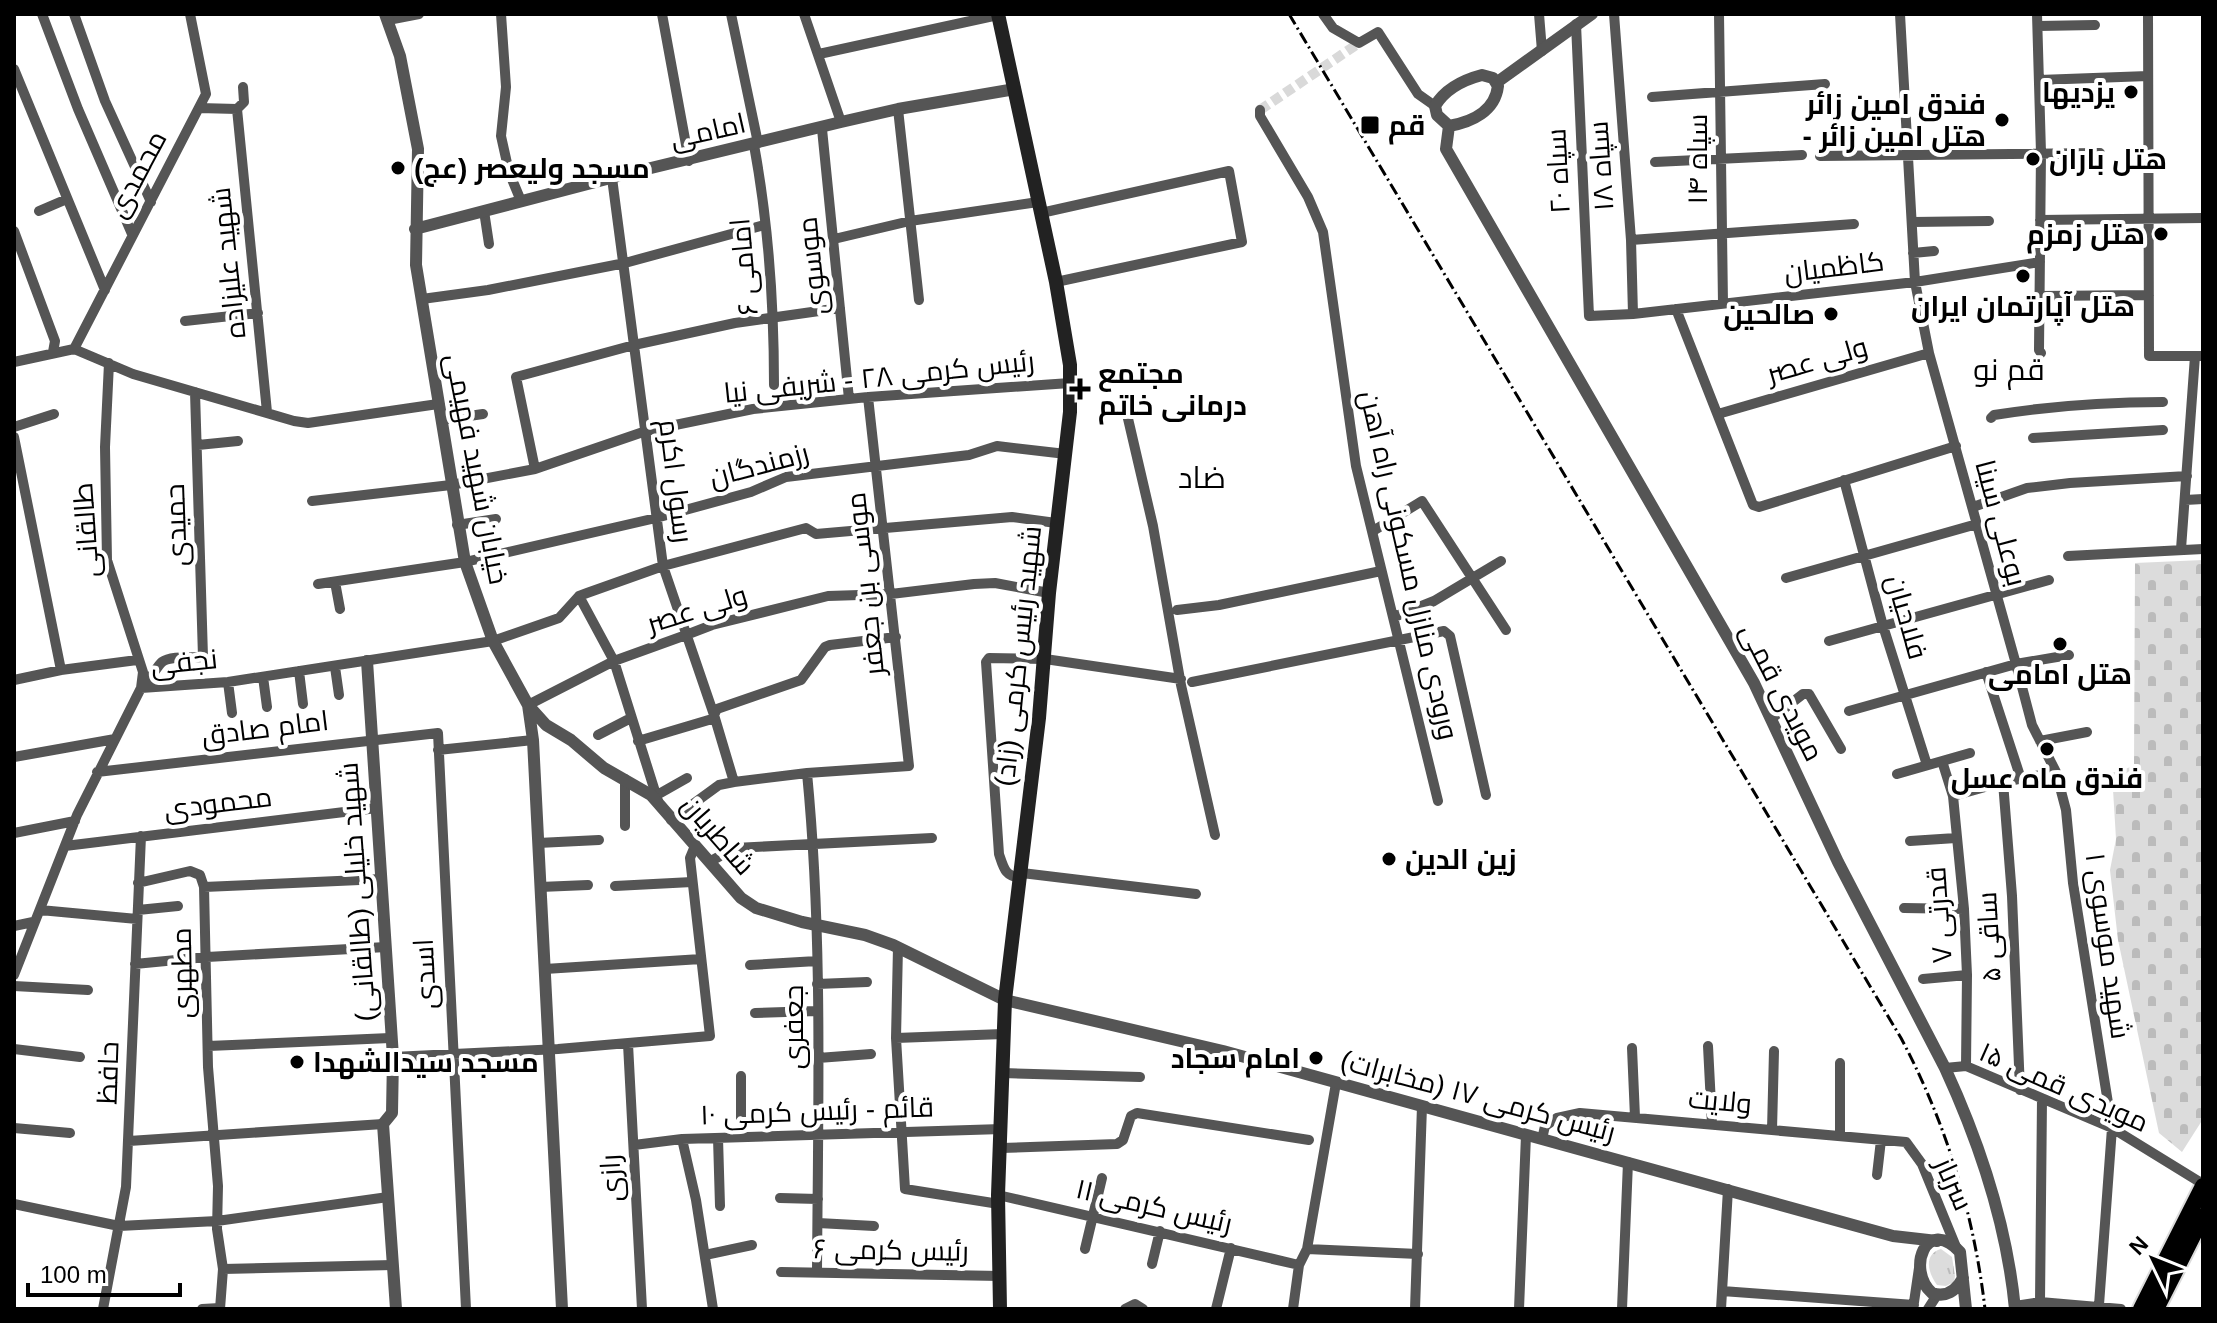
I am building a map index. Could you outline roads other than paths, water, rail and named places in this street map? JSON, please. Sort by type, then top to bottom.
[{"type":"main road","name":"شهید رئیس کرمی (زاد)","points":[[998,15],[1056,282],[1070,365],[1066,454],[1005,1000],[999,1199],[1000,1309]]},
{"type":"main road","points":[[2141,1309],[2203,1185]]},
{"type":"main road","points":[[2156,1309],[2203,1216]]},
{"type":"main road","points":[[2166,1309],[2174,1271]]},
{"type":"street","points":[[42,14],[78,109],[132,234]]},
{"type":"street","points":[[74,14],[105,101],[151,202]]},
{"type":"street","name":"محمدی","points":[[74,349],[206,94],[190,14]]},
{"type":"street","points":[[387,17],[419,14]]},
{"type":"street","points":[[501,14],[506,98],[501,136],[509,172],[521,201]]},
{"type":"street","points":[[662,14],[689,161]]},
{"type":"street","name":"امامی ۶","points":[[731,14],[762,186],[774,318],[774,385]]},
{"type":"street","points":[[804,14],[841,122]]},
{"type":"street","points":[[1323,14],[1333,28],[1359,43],[1378,32],[1418,94],[1435,106],[1441,121],[1449,126],[1469,121],[1489,109],[1497,97],[1498,86],[1493,78],[1482,75],[1469,78],[1441,97],[1435,106]]},
{"type":"street","points":[[1539,14],[1542,51]]},
{"type":"street","points":[[1496,83],[1592,14]]},
{"type":"street","name":"سپاه ۱۸","points":[[1614,14],[1631,240],[1633,314]]},
{"type":"street","name":"سپاه ۱۴","points":[[1719,14],[1723,304]]},
{"type":"street","name":"بوعلی سینا","points":[[1900,14],[1915,282],[1929,353],[2023,696],[2056,772]]},
{"type":"street","points":[[2037,14],[2041,353]]},
{"type":"street","points":[[2148,14],[2149,356],[2199,356],[2181,549]]},
{"type":"street","points":[[819,54],[998,15]]},
{"type":"street","name":"خیابان شهید فهیمی","points":[[387,17],[400,56],[418,149],[416,265],[457,525],[465,562],[493,641],[528,705],[533,740],[562,1309]]},
{"type":"street","name":"سپاه ۲۰","points":[[1576,24],[1589,316]]},
{"type":"street","points":[[2038,26],[2095,25]]},
{"type":"street","points":[[14,69],[105,290]]},
{"type":"street","points":[[2039,80],[2148,76]]},
{"type":"street","points":[[1652,97],[1825,84]]},
{"type":"street","points":[[199,108],[237,109],[244,102],[243,87]]},
{"type":"street","name":"امامی","points":[[415,229],[841,122],[1015,89]]},
{"type":"street","name":"شهید علیزاده","points":[[237,109],[267,412]]},
{"type":"street","points":[[898,109],[919,300]]},
{"type":"street","name":"ورودی منازل مسکونی راه آهن","points":[[1260,113],[1308,197],[1323,232],[1356,466],[1438,801]]},
{"type":"street","name":"مویدی قمی","points":[[1449,126],[1446,149],[1754,683],[1838,862],[1945,1068],[1971,1129],[1994,1199],[2008,1255],[2015,1307]]},
{"type":"street","name":"موسوی","points":[[822,129],[849,399]]},
{"type":"street","points":[[1820,156],[2100,153]]},
{"type":"street","points":[[1655,162],[1802,155]]},
{"type":"street","points":[[834,239],[910,221],[1039,208],[1229,171],[1242,242],[1056,282]]},
{"type":"street","name":"رسول اکرم","points":[[612,178],[663,566],[734,782]]},
{"type":"street","points":[[39,211],[67,199]]},
{"type":"street","points":[[484,211],[489,244]]},
{"type":"street","points":[[2040,220],[2203,218]]},
{"type":"street","points":[[1913,222],[1989,221]]},
{"type":"street","points":[[1631,240],[1854,224]]},
{"type":"street","points":[[422,299],[488,290],[625,263],[764,225]]},
{"type":"street","points":[[14,231],[55,341],[53,352]]},
{"type":"street","points":[[1913,253],[1934,251]]},
{"type":"street","name":"کاظمیان","points":[[1589,316],[1633,314],[1915,282],[2040,262]]},
{"type":"street","points":[[2040,296],[2149,295]]},
{"type":"street","points":[[535,469],[516,377],[634,345],[840,308]]},
{"type":"street","points":[[1676,309],[1753,505],[1759,507],[1956,446]]},
{"type":"street","points":[[185,321],[258,313]]},
{"type":"street","points":[[15,359],[74,349],[133,374],[308,423],[438,404]]},
{"type":"street","name":"ولی عصر","points":[[1718,414],[1929,353]]},
{"type":"street","name":"طالقانی","points":[[109,363],[105,447],[107,560],[143,672],[141,688]]},
{"type":"street","name":"رئیس کرمی ۲۸ - شریفی نیا","points":[[312,501],[451,485],[535,469],[646,431],[753,409],[868,397],[1070,383]]},
{"type":"street","name":"حمیدی","points":[[141,688],[152,679],[161,662],[167,659],[203,657],[195,392]]},
{"type":"street","name":"موسی بن جعفر","points":[[807,773],[909,766],[868,397]]},
{"type":"street","points":[[1991,418],[2019,411],[2096,402],[2163,402]]},
{"type":"street","points":[[1126,410],[1186,680],[1215,835]]},
{"type":"street","points":[[14,427],[54,414]]},
{"type":"street","points":[[441,420],[483,414]]},
{"type":"street","points":[[2033,438],[2163,430]]},
{"type":"street","points":[[14,437],[61,670]]},
{"type":"street","points":[[198,445],[238,441]]},
{"type":"street","name":"رزمندگان","points":[[318,584],[465,562],[656,518],[751,492],[786,477],[969,455],[997,446],[1066,454]]},
{"type":"street","points":[[1973,507],[2027,488],[2187,476]]},
{"type":"street","name":"فلاحیان","points":[[1844,480],[1883,626],[1927,765]]},
{"type":"street","points":[[2185,500],[2203,499]]},
{"type":"street","points":[[1373,531],[1422,501],[1506,630]]},
{"type":"street","points":[[687,778],[658,799],[614,661],[579,596],[663,566],[806,528],[816,534],[1012,517],[1056,523]]},
{"type":"street","points":[[457,525],[496,519]]},
{"type":"street","points":[[1786,578],[1977,524]]},
{"type":"street","points":[[2068,556],[2203,549]]},
{"type":"street","points":[[1394,617],[1434,601],[1501,561]]},
{"type":"street","points":[[1177,610],[1219,605],[1381,571]]},
{"type":"street","points":[[1829,641],[2049,580]]},
{"type":"street","points":[[335,582],[340,609]]},
{"type":"street","name":"ولی عصر","points":[[528,705],[614,661],[712,625],[828,596],[891,594],[995,583],[1049,593]]},
{"type":"street","name":"نجفی","points":[[14,975],[75,821],[141,688],[228,682],[493,641],[559,618],[579,596]]},
{"type":"street","points":[[1196,894],[1010,876],[1005,872],[999,854],[986,662],[989,658],[1045,659],[1186,680],[1444,631],[1450,636],[1486,795]]},
{"type":"street","points":[[638,741],[712,719],[717,709],[801,680],[825,647],[896,637]]},
{"type":"street","points":[[1849,711],[2016,664],[2069,655]]},
{"type":"street","points":[[14,680],[137,660]]},
{"type":"street","name":"شهید خلیلی (طالقانی)","points":[[367,661],[393,1057],[392,1113],[383,1124],[396,1309]]},
{"type":"street","points":[[335,667],[339,695]]},
{"type":"street","points":[[299,671],[303,704]]},
{"type":"street","points":[[1986,672],[2021,779]]},
{"type":"street","points":[[263,677],[267,707]]},
{"type":"street","points":[[228,682],[232,713]]},
{"type":"street","points":[[1772,718],[1803,694],[1809,694],[1841,749]]},
{"type":"street","name":"شاطریان","points":[[528,705],[546,725],[571,740],[604,768],[658,799],[671,820],[741,898],[756,908],[865,935],[898,947]]},
{"type":"street","points":[[598,735],[631,718]]},
{"type":"street","points":[[2040,741],[2087,732]]},
{"type":"street","name":"امام صادق","points":[[97,772],[438,733]]},
{"type":"street","name":"اسدی","points":[[438,733],[466,1309]]},
{"type":"street","points":[[14,757],[115,739]]},
{"type":"street","points":[[438,750],[533,740]]},
{"type":"street","points":[[1897,774],[1970,753]]},
{"type":"street","name":"قدرتی ۷","points":[[1942,761],[1953,796],[1964,909],[1966,1066]]},
{"type":"street","points":[[1953,796],[2056,772]]},
{"type":"street","name":"شهید موسوی ۱","points":[[2056,772],[2066,810],[2073,883],[2112,1128],[2099,1305]]},
{"type":"street","points":[[671,820],[719,785],[807,773]]},
{"type":"street","name":"جعفری","points":[[807,773],[817,925],[817,1272]]},
{"type":"street","points":[[625,779],[625,826]]},
{"type":"street","name":"ساقی ۵","points":[[2003,782],[2012,896],[2020,1090]]},
{"type":"street","name":"محمودی","points":[[65,846],[377,808]]},
{"type":"street","points":[[14,833],[75,821]]},
{"type":"street","name":"حافظ","points":[[103,1309],[126,1187],[141,836]]},
{"type":"street","points":[[709,862],[735,848],[932,838]]},
{"type":"street","points":[[1910,841],[1956,838]]},
{"type":"street","points":[[538,843],[599,840]]},
{"type":"street","points":[[393,1057],[550,1050],[710,1036],[690,858],[695,846]]},
{"type":"street","name":"مطهری","points":[[138,883],[190,871],[200,875],[204,887],[208,1046],[218,1186],[217,1221],[223,1269],[220,1309]]},
{"type":"street","points":[[204,887],[382,879]]},
{"type":"street","points":[[615,886],[692,882]]},
{"type":"street","points":[[540,887],[588,885]]},
{"type":"street","points":[[40,910],[138,914],[178,906]]},
{"type":"street","points":[[1904,908],[1964,909]]},
{"type":"street","points":[[14,926],[33,922]]},
{"type":"street","points":[[135,964],[386,947]]},
{"type":"street","points":[[898,947],[896,1038],[902,1133]]},
{"type":"street","name":"رئیس کرمی ۱۷ (مخابرات)","points":[[898,947],[1005,1000],[1223,1051],[1893,1236],[1937,1241]]},
{"type":"street","points":[[545,969],[701,959]]},
{"type":"street","points":[[750,965],[817,961]]},
{"type":"street","points":[[1923,979],[1967,975]]},
{"type":"street","points":[[817,984],[867,982]]},
{"type":"street","points":[[14,986],[88,990]]},
{"type":"street","points":[[755,1013],[817,1011]]},
{"type":"street","points":[[896,1038],[1003,1034]]},
{"type":"street","points":[[208,1046],[390,1038]]},
{"type":"street","name":"رازی","points":[[628,1044],[642,1309]]},
{"type":"street","points":[[1708,1046],[1712,1124]]},
{"type":"street","points":[[1632,1048],[1635,1117]]},
{"type":"street","points":[[14,1049],[80,1057]]},
{"type":"street","points":[[1772,1130],[1774,1051]]},
{"type":"street","points":[[818,1058],[871,1054]]},
{"type":"street","points":[[1840,1063],[1840,1136]]},
{"type":"street","name":"مویدی قمی ۱۵","points":[[1945,1068],[1966,1066],[2112,1128],[2203,1185]]},
{"type":"street","points":[[1003,1073],[1140,1077]]},
{"type":"street","points":[[741,1076],[741,1137]]},
{"type":"street","points":[[1293,1309],[1299,1265],[1307,1249],[1336,1083]]},
{"type":"street","points":[[2040,1302],[2042,1099]]},
{"type":"street","points":[[1415,1309],[1422,1106]]},
{"type":"street","points":[[1001,1148],[1117,1144],[1123,1140],[1131,1116],[1137,1113],[1309,1140]]},
{"type":"street","name":"ولایت","points":[[1542,1139],[1545,1126],[1557,1118],[1580,1113],[1906,1142]]},
{"type":"street","points":[[129,1141],[383,1124]]},
{"type":"street","points":[[14,1128],[70,1133]]},
{"type":"street","name":"قائم - رئیس کرمی ۱۰","points":[[634,1145],[682,1139],[1002,1129]]},
{"type":"street","name":"رئیس کرمی ۱۱","points":[[902,1133],[905,1189],[999,1199],[1092,1216],[1299,1265]]},
{"type":"street","points":[[1519,1309],[1526,1135]]},
{"type":"street","points":[[718,1138],[720,1206]]},
{"type":"street","points":[[682,1139],[713,1309]]},
{"type":"street","points":[[1877,1175],[1881,1140]]},
{"type":"street","name":"سرباز","points":[[1906,1142],[1922,1164],[1956,1247]]},
{"type":"street","points":[[1622,1309],[1628,1162]]},
{"type":"street","points":[[1085,1249],[1102,1178]]},
{"type":"street","points":[[1721,1309],[1728,1189]]},
{"type":"street","points":[[14,1204],[119,1226],[217,1221],[388,1197]]},
{"type":"street","points":[[780,1198],[818,1199]]},
{"type":"street","points":[[818,1223],[874,1226]]},
{"type":"street","points":[[1152,1264],[1160,1231]]},
{"type":"street","points":[[1893,1236],[1920,1256],[1924,1284],[1937,1295],[1948,1294],[1957,1288],[1963,1278]]},
{"type":"street","points":[[1722,1291],[1914,1307],[1920,1256],[1926,1245],[1937,1241],[1956,1247],[1960,1252],[1966,1309]]},
{"type":"street","points":[[705,1255],[752,1245]]},
{"type":"street","points":[[1216,1309],[1231,1248]]},
{"type":"street","points":[[1307,1249],[1418,1254]]},
{"type":"street","points":[[223,1269],[393,1265]]},
{"type":"street","name":"رئیس کرمی ۶","points":[[781,1272],[1000,1276]]},
{"type":"street","points":[[1928,1309],[1937,1295]]},
{"type":"street","points":[[2015,1307],[2040,1302],[2121,1309]]},
{"type":"street","points":[[1125,1309],[1135,1304],[1143,1309]]},
{"type":"street","points":[[202,1309],[220,1309]]},
{"type":"tunnel","points":[[1260,110],[1359,43]]},
{"type":"railway","points":[[1289,14],[1901,1038],[1932,1103],[1956,1170],[1974,1239],[1985,1309]]},
{"type":"place","name":"یزدیها","points":[[2131,92]]},
{"type":"place","name":"فندق امین زائر - هتل امین زائر","points":[[2002,120]]},
{"type":"place","name":"قم","points":[[1370,125]]},
{"type":"place","name":"هتل باران","points":[[2033,159]]},
{"type":"place","name":"مسجد ولیعصر (عج)","points":[[398,168]]},
{"type":"place","name":"هتل زمزم","points":[[2161,234]]},
{"type":"place","name":"هتل آپارتمان ایران","points":[[2023,276]]},
{"type":"place","name":"صالحین","points":[[1831,314]]},
{"type":"place","name":"مجتمع درمانی خاتم","points":[[1080,389]]},
{"type":"place","name":"هتل امامی","points":[[2060,644]]},
{"type":"place","name":"فندق ماه عسل","points":[[2047,749]]},
{"type":"place","name":"زین الدین","points":[[1389,859]]},
{"type":"place","name":"امام سجاد","points":[[1316,1058]]},
{"type":"place","name":"مسجد سیدالشهدا","points":[[297,1062]]},
{"type":"district","name":"قم نو","points":[[2009,369]]},
{"type":"district","name":"ضاد","points":[[1202,477]]}]
